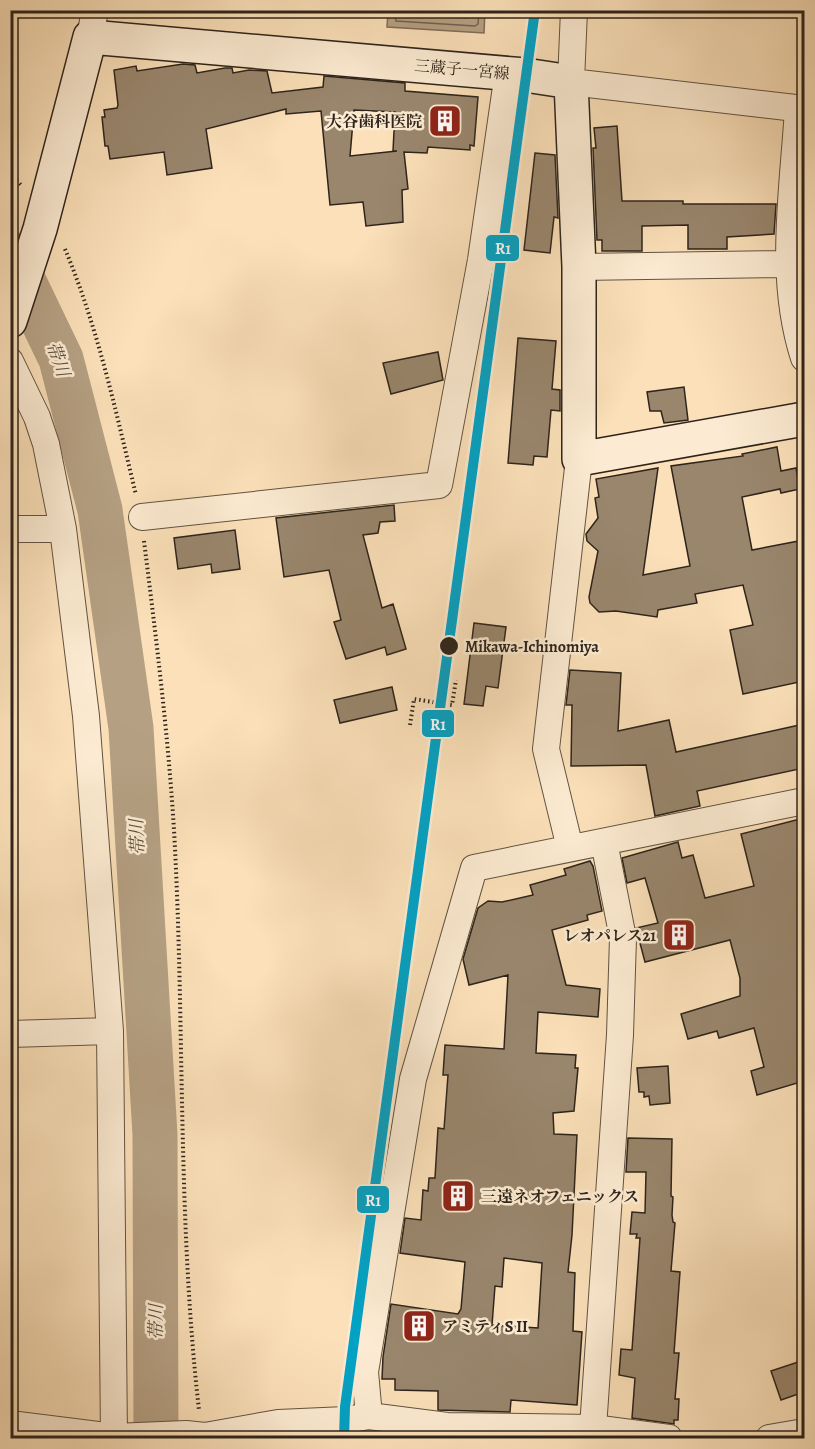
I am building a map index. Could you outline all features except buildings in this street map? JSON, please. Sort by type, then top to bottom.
[{"type":"main road","name":"三蔵子一宮線","points":[[10,321],[42,220],[92,24],[571,82]]},
{"type":"main road","points":[[571,82],[579,267],[579,459],[804,419]]},
{"type":"street","points":[[573,10],[571,82],[801,109],[788,264],[797,336],[804,358]]},
{"type":"street","points":[[142,517],[439,485],[481,260],[508,73]]},
{"type":"street","points":[[579,267],[788,264]]},
{"type":"street","points":[[10,361],[37,417],[46,444],[63,529],[86,716],[110,1031],[119,1437]]},
{"type":"street","points":[[570,849],[546,749],[579,459]]},
{"type":"street","points":[[10,529],[63,529]]},
{"type":"street","points":[[369,1416],[365,1371],[413,1079],[474,868],[804,801]]},
{"type":"street","points":[[593,1428],[621,1035],[622,948],[604,842]]},
{"type":"street","points":[[10,1035],[110,1031]]},
{"type":"street","points":[[10,1424],[119,1437],[196,1435],[278,1423],[346,1420],[369,1416],[447,1426],[593,1428],[669,1438]]},
{"type":"street","points":[[769,1438],[804,1432]]},
{"type":"path","points":[[10,174],[42,220],[63,243],[79,282],[111,390],[142,517],[165,715],[174,830],[196,1435]]},
{"type":"path","points":[[410,725],[414,699],[452,705],[456,680]]},
{"type":"water","points":[[388,11],[485,11],[484,33],[387,27]]},
{"type":"waterway","name":"帯川","points":[[10,253],[61,359],[100,510],[131,728],[155,1135],[156,1438]]},
{"type":"transit line","name":"R1","points":[[344,1438],[345,1407],[535,10]]},
{"type":"place","name":"大谷歯科医院","points":[[445,121]]},
{"type":"place","name":"Mikawa-Ichinomiya","points":[[449,646]]},
{"type":"place","name":"レオパレス21","points":[[679,935]]},
{"type":"place","name":"三遠ネオフェニックス","points":[[458,1196]]},
{"type":"place","name":"アミティS II","points":[[419,1326]]}]
